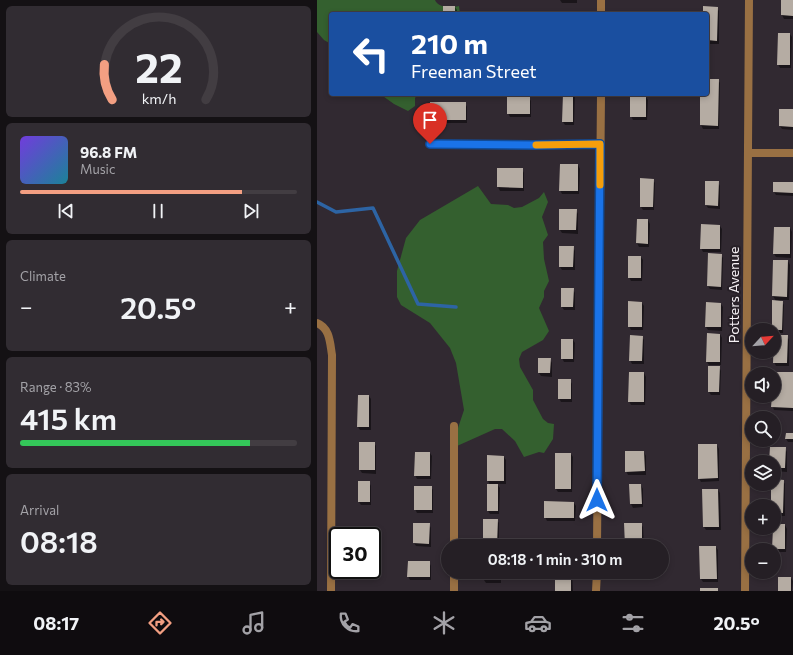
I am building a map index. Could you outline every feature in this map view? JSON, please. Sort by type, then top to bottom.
[{"type":"street","points":[[601,0],[601,12]]},
{"type":"street","name":"Potters Avenue","points":[[745,591],[749,0]]},
{"type":"street","points":[[597,539],[601,96]]},
{"type":"street","points":[[430,144],[600,144]]},
{"type":"street","points":[[748,153],[793,153]]},
{"type":"street","points":[[317,323],[322,325],[328,332],[332,355],[331,591]]},
{"type":"street","points":[[454,426],[454,539]]},
{"type":"street","points":[[454,579],[454,591]]},
{"type":"street","points":[[596,591],[597,579]]},
{"type":"green space","points":[[317,0],[435,0],[442,6],[459,6],[460,12],[329,12],[329,43],[324,40],[317,32]]},
{"type":"green space","points":[[383,96],[416,96],[415,106],[408,111]]},
{"type":"green space","points":[[478,186],[491,204],[508,205],[514,208],[522,207],[539,198],[544,192],[548,202],[542,217],[548,235],[543,242],[544,259],[549,281],[544,291],[544,297],[539,308],[549,331],[543,340],[522,352],[519,359],[520,367],[533,390],[533,400],[543,419],[548,423],[554,424],[553,439],[544,453],[539,452],[524,457],[515,441],[502,429],[495,429],[457,446],[457,431],[464,410],[456,363],[450,348],[430,323],[401,305],[397,297],[397,271],[406,238],[420,220]]},
{"type":"building","points":[[781,0],[793,0],[793,16],[781,15]]},
{"type":"building","points":[[443,6],[455,6],[455,12],[443,12]]},
{"type":"building","points":[[703,6],[718,7],[717,41],[709,40],[709,12],[703,12]]},
{"type":"building","points":[[778,33],[790,33],[790,65],[777,65]]},
{"type":"building","points":[[709,79],[719,79],[718,126],[700,125],[700,96],[709,96]]},
{"type":"building","points":[[563,96],[573,96],[573,122],[562,122]]},
{"type":"building","points":[[630,96],[646,96],[646,117],[630,117]]},
{"type":"building","points":[[507,97],[530,97],[530,114],[507,114]]},
{"type":"building","points":[[430,102],[466,102],[466,120],[429,120]]},
{"type":"building","points":[[779,109],[793,109],[793,127],[779,126]]},
{"type":"building","points":[[560,164],[578,164],[578,191],[559,191]]},
{"type":"building","points":[[497,168],[523,168],[523,188],[497,187]]},
{"type":"building","points":[[640,178],[654,179],[653,207],[640,207]]},
{"type":"building","points":[[705,181],[719,181],[718,206],[705,205]]},
{"type":"building","points":[[773,182],[793,182],[793,193],[773,192]]},
{"type":"building","points":[[559,209],[577,209],[576,230],[559,230]]},
{"type":"building","points":[[637,219],[648,219],[648,244],[636,243]]},
{"type":"building","points":[[701,224],[720,225],[720,249],[700,249]]},
{"type":"building","points":[[774,227],[790,227],[790,254],[773,254]]},
{"type":"building","points":[[559,246],[574,246],[573,267],[559,267]]},
{"type":"building","points":[[708,253],[722,254],[721,287],[707,286]]},
{"type":"building","points":[[628,256],[641,256],[641,278],[628,278]]},
{"type":"building","points":[[773,260],[788,260],[787,297],[772,296]]},
{"type":"building","points":[[561,288],[574,288],[573,307],[561,307]]},
{"type":"building","points":[[772,300],[783,301],[782,330],[781,323],[772,323]]},
{"type":"building","points":[[628,301],[642,302],[642,327],[628,327]]},
{"type":"building","points":[[706,302],[721,303],[721,327],[705,327]]},
{"type":"building","points":[[707,333],[720,334],[720,362],[706,362]]},
{"type":"building","points":[[630,335],[643,336],[642,361],[629,361]]},
{"type":"building","points":[[781,335],[788,335],[787,363],[773,363],[773,359],[781,359]]},
{"type":"building","points":[[561,339],[573,339],[573,359],[561,359]]},
{"type":"building","points":[[538,358],[551,358],[550,373],[538,373]]},
{"type":"building","points":[[708,366],[720,366],[719,392],[708,392]]},
{"type":"building","points":[[629,372],[644,372],[644,402],[628,402]]},
{"type":"building","points":[[781,372],[793,372],[793,408],[771,407],[771,403],[781,403]]},
{"type":"building","points":[[558,379],[571,379],[571,399],[558,399]]},
{"type":"building","points":[[358,395],[369,395],[369,427],[357,427]]},
{"type":"building","points":[[786,433],[793,433],[793,439],[785,439]]},
{"type":"building","points":[[359,442],[375,442],[375,470],[359,470]]},
{"type":"building","points":[[698,444],[717,444],[718,478],[698,479]]},
{"type":"building","points":[[770,447],[786,447],[785,468],[781,468],[781,455],[769,455]]},
{"type":"building","points":[[625,451],[644,451],[645,471],[625,472]]},
{"type":"building","points":[[415,452],[430,452],[430,476],[414,476]]},
{"type":"building","points":[[555,453],[571,453],[571,489],[555,489]]},
{"type":"building","points":[[487,455],[504,456],[504,481],[487,481]]},
{"type":"building","points":[[781,480],[784,480],[783,513],[781,513],[781,499],[771,499],[771,491],[781,491]]},
{"type":"building","points":[[358,481],[370,481],[370,502],[358,502]]},
{"type":"building","points":[[487,484],[498,484],[498,511],[487,511]]},
{"type":"building","points":[[629,484],[641,484],[642,504],[630,504]]},
{"type":"building","points":[[414,486],[432,486],[432,510],[414,510]]},
{"type":"building","points":[[702,489],[718,489],[719,527],[703,527]]},
{"type":"building","points":[[544,501],[574,502],[574,518],[544,518]]},
{"type":"building","points":[[483,519],[498,519],[497,539],[483,539]]},
{"type":"building","points":[[413,523],[430,523],[429,544],[413,543]]},
{"type":"building","points":[[624,523],[642,523],[642,539],[625,539]]},
{"type":"building","points":[[781,524],[785,524],[785,549],[781,549],[781,543],[772,543],[773,535],[781,535]]},
{"type":"building","points":[[699,546],[716,546],[717,579],[700,579]]},
{"type":"building","points":[[408,561],[430,561],[430,577],[407,577]]},
{"type":"building","points":[[781,577],[791,577],[791,591],[778,591],[778,579],[781,579]]},
{"type":"building","points":[[483,579],[500,579],[500,580]]},
{"type":"building","points":[[555,579],[571,579],[571,591],[555,591]]},
{"type":"building","points":[[700,588],[718,588],[718,591],[700,591]]},
{"type":"waterway","points":[[317,202],[336,212],[373,208],[418,304],[456,307]]},
{"type":"slow traffic","points":[[536,145],[600,144],[600,185]]},
{"type":"route","points":[[430,144],[600,144],[597,500]]}]
